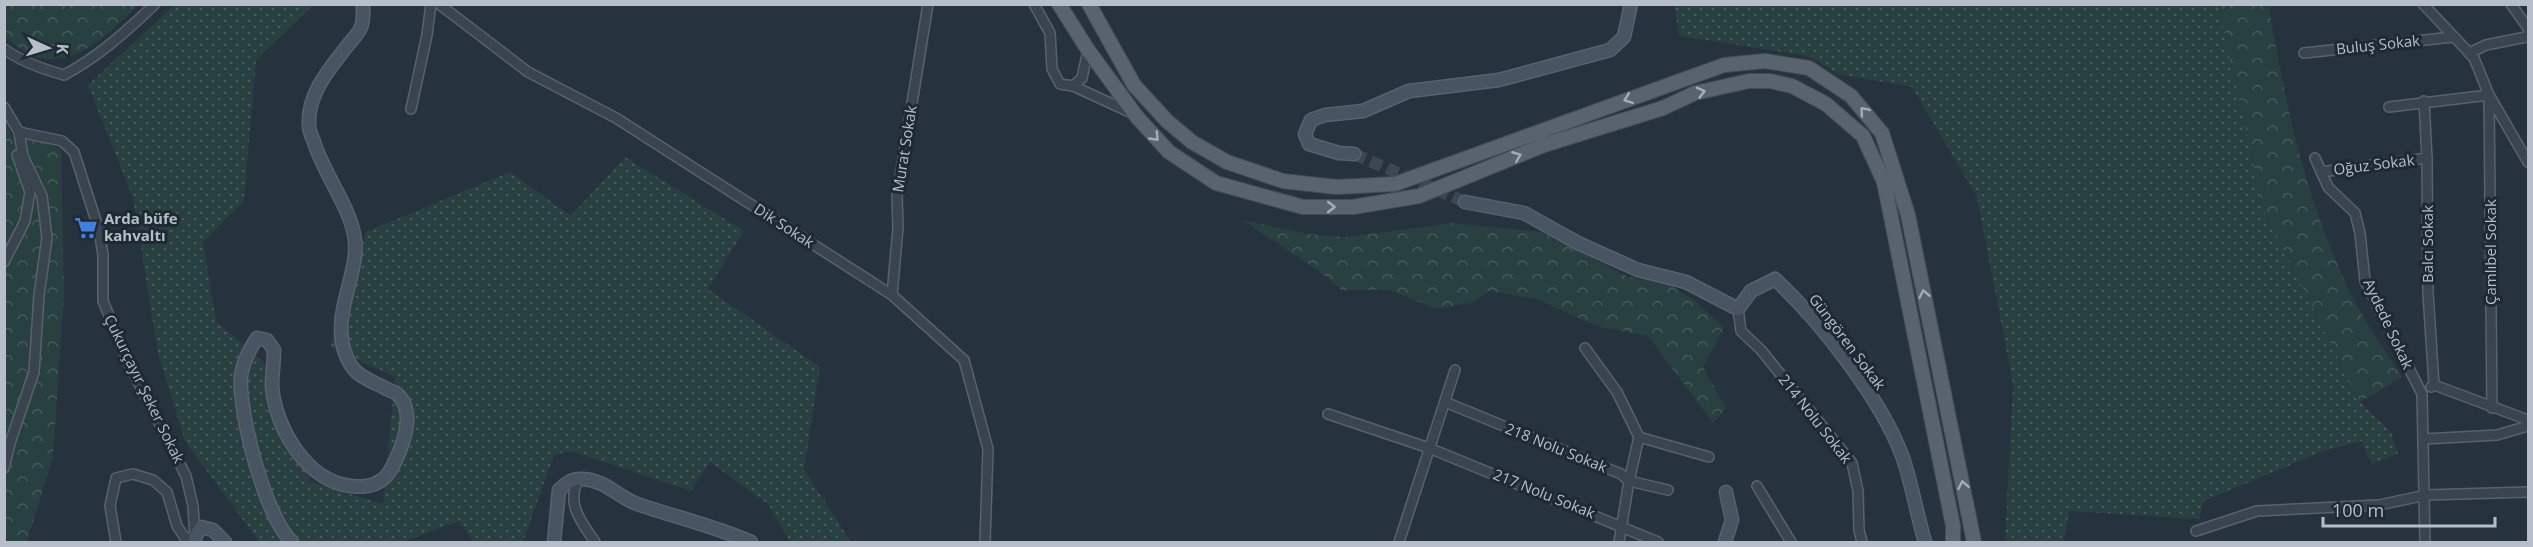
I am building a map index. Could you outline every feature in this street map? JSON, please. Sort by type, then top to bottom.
[{"type":"main road","points":[[1059,4],[1088,50],[1134,114],[1170,152],[1216,183],[1303,207],[1353,207],[1419,196],[1544,145],[1663,108],[1695,93],[1749,81],[1770,81],[1791,86],[1826,104],[1863,136],[1884,182],[1953,526],[1953,543]]},
{"type":"main road","points":[[1089,4],[1134,84],[1167,121],[1192,142],[1227,162],[1282,181],[1336,187],[1395,184],[1724,65],[1765,61],[1809,68],[1851,96],[1882,133],[1908,215],[1974,543]]},
{"type":"street","points":[[4,49],[15,57],[43,70],[64,75],[85,64],[131,27],[155,4]]},
{"type":"street","points":[[292,543],[284,534],[268,499],[245,426],[241,377],[247,353],[257,338],[267,340],[274,350],[272,385],[277,412],[284,427],[303,459],[321,475],[344,486],[365,488],[385,479],[397,458],[406,429],[405,408],[398,394],[356,373],[345,350],[340,329],[355,255],[355,236],[350,218],[321,165],[309,125],[313,98],[323,77],[362,26],[363,4]]},
{"type":"street","points":[[411,109],[427,35],[431,4]]},
{"type":"street","name":"Dik Sokak","points":[[439,4],[528,72],[616,118],[892,295],[964,360],[988,449],[985,543]]},
{"type":"street","name":"Murat Sokak","points":[[892,295],[898,228],[897,196],[928,4]]},
{"type":"street","points":[[1034,4],[1050,33],[1052,69],[1060,84],[1073,86],[1134,114]]},
{"type":"street","points":[[1354,154],[1309,144],[1305,134],[1311,120],[1325,115],[1363,111],[1409,91],[1499,80],[1610,50],[1624,37],[1631,4]]},
{"type":"street","points":[[2422,4],[2474,58],[2490,95],[2529,162]]},
{"type":"street","points":[[2469,53],[2486,45],[2528,35],[2511,4]]},
{"type":"street","name":"Buluş Sokak","points":[[2304,53],[2453,37]]},
{"type":"street","points":[[1073,86],[1082,78],[1088,50]]},
{"type":"street","points":[[2389,107],[2424,101],[2490,95]]},
{"type":"street","name":"Çamlıbel Sokak","points":[[2490,95],[2492,408]]},
{"type":"street","name":"Balcı Sokak","points":[[2424,101],[2427,158],[2428,293],[2434,386]]},
{"type":"street","points":[[4,107],[19,132],[23,156],[42,196],[46,238],[39,295],[34,372],[4,468]]},
{"type":"street","points":[[4,262],[25,221],[30,192],[16,151],[19,132]]},
{"type":"street","name":"Çukurçayır Şeker Sokak","points":[[19,132],[62,141],[74,152],[99,230],[103,255],[103,301],[129,364],[186,476],[194,506],[195,540]]},
{"type":"street","name":"Aydede Sokak","points":[[2315,158],[2328,187],[2355,213],[2360,233],[2365,281],[2422,394]]},
{"type":"street","name":"Oğuz Sokak","points":[[2321,172],[2427,158]]},
{"type":"street","points":[[1465,202],[1524,213],[1578,243],[1638,270],[1686,282],[1738,309]]},
{"type":"street","name":"Güngören Sokak","points":[[1738,309],[1751,291],[1775,279],[1796,298],[1842,357],[1880,412],[1902,457],[1924,543]]},
{"type":"street","name":"214 Nolu Sokak","points":[[1738,309],[1741,331],[1761,350],[1852,463],[1858,491],[1859,530],[1862,543]]},
{"type":"street","points":[[1585,348],[1617,392],[1639,437],[1629,481],[1620,543]]},
{"type":"street","points":[[1399,543],[1455,370]]},
{"type":"street","points":[[2425,543],[2426,495],[2422,394],[2434,386],[2529,420]]},
{"type":"street","name":"218 Nolu Sokak","points":[[1444,402],[1621,474],[1629,481],[1668,490]]},
{"type":"street","name":"217 Nolu Sokak","points":[[1328,414],[1429,448],[1622,526],[1658,543]]},
{"type":"street","points":[[2424,439],[2497,435],[2529,426]]},
{"type":"street","points":[[1639,437],[1709,457]]},
{"type":"street","points":[[116,543],[110,506],[116,478],[134,474],[153,480],[167,492],[177,526],[184,538],[195,540],[201,527],[213,530],[225,543]]},
{"type":"street","points":[[554,543],[560,490],[570,480],[579,479],[604,484],[634,503],[720,528],[751,543]]},
{"type":"street","points":[[579,479],[572,494],[574,509],[596,543]]},
{"type":"street","points":[[1757,486],[1791,543]]},
{"type":"street","points":[[1725,543],[1732,520],[1726,492]]},
{"type":"street","points":[[2196,531],[2257,511],[2379,505],[2426,495],[2529,492]]},
{"type":"green space","points":[[4,5],[139,5],[91,46],[77,54],[47,59],[28,53],[5,37]]},
{"type":"green space","points":[[174,5],[313,5],[256,60],[244,200],[203,242],[216,321],[264,362],[310,482],[383,504],[395,377],[330,347],[366,232],[510,172],[571,216],[625,157],[744,231],[708,289],[820,367],[804,469],[851,542],[790,542],[768,504],[710,462],[691,491],[571,451],[554,455],[523,542],[474,542],[459,521],[403,542],[259,542],[185,441],[158,353],[133,198],[88,85]]},
{"type":"green space","points":[[1674,5],[2218,5],[2264,211],[2360,402],[2391,432],[2398,454],[2371,464],[2362,441],[2326,450],[2204,501],[2199,519],[2069,511],[2064,542],[2005,542],[2013,384],[1977,197],[1912,87],[1838,74],[1809,56],[1679,36]]},
{"type":"green space","points":[[2218,5],[2271,5],[2270,13],[2291,119],[2321,223],[2355,301],[2402,377],[2360,402],[2264,211]]},
{"type":"green space","points":[[4,119],[12,136],[49,143],[61,150],[64,294],[53,457],[27,542],[5,542]]},
{"type":"green space","points":[[1243,220],[1307,234],[1347,237],[1453,223],[1542,232],[1626,276],[1671,286],[1695,301],[1724,328],[1703,367],[1726,408],[1713,423],[1648,336],[1596,326],[1537,299],[1489,291],[1471,303],[1437,309],[1389,290],[1342,290],[1306,262]]},
{"type":"tunnel","points":[[1354,154],[1465,202]]},
{"type":"place","name":"Arda büfe kahvaltı","points":[[86,228]]}]
